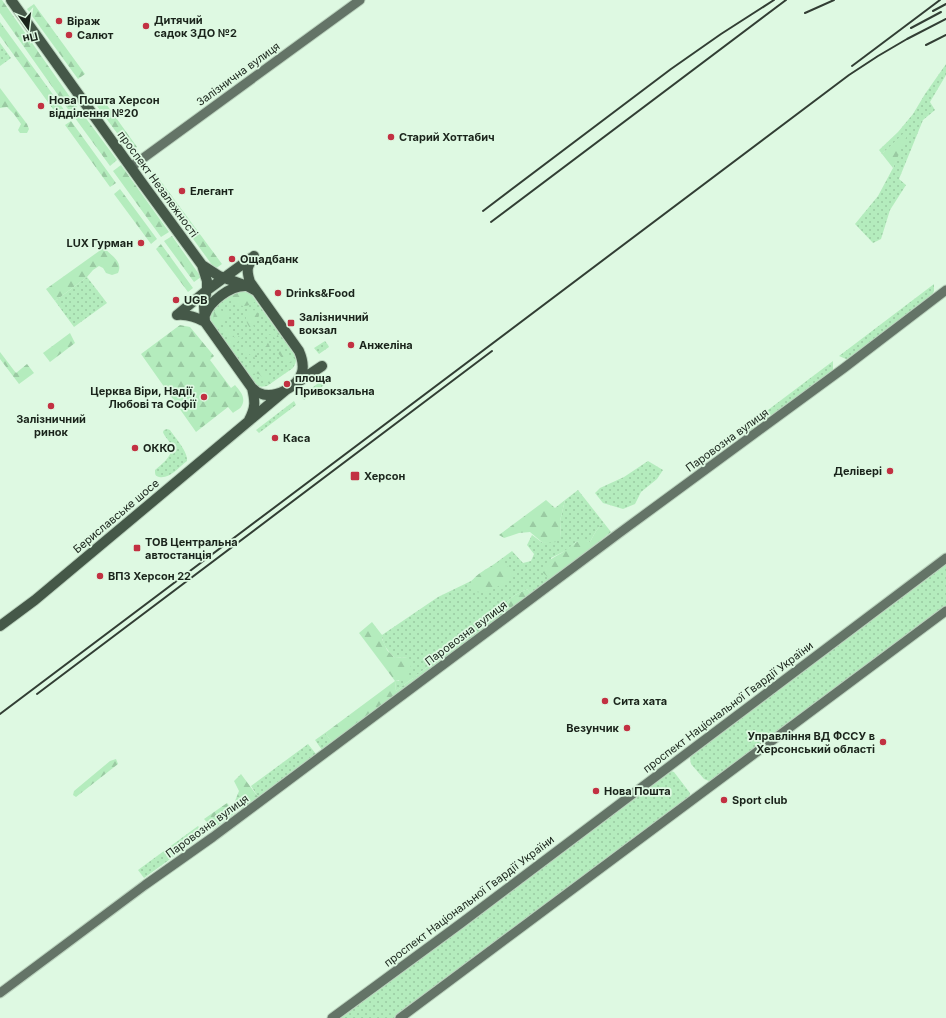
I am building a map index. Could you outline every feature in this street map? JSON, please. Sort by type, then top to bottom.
[{"type":"main road","name":"проспект Незалежності","points":[[11,0],[202,265],[216,275],[245,285],[256,291]]},
{"type":"main road","points":[[254,256],[247,267],[247,273],[250,282],[256,291],[299,351],[306,358],[322,366],[290,387],[275,394],[266,395],[258,393],[252,388],[205,319],[193,316],[177,315],[206,291],[254,256]]},
{"type":"main road","name":"проспект Незалежності","points":[[202,265],[207,281],[204,306],[205,319]]},
{"type":"main road","points":[[205,319],[212,303],[232,289],[245,285]]},
{"type":"main road","points":[[290,387],[302,374],[303,361],[299,351]]},
{"type":"main road","name":"Бериславське шосе","points":[[0,626],[35,600],[290,387]]},
{"type":"main road","name":"Бериславське шосе","points":[[247,423],[254,408],[252,388]]},
{"type":"street","name":"Залізнична вулиця","points":[[131,167],[360,0]]},
{"type":"street","name":"Паровозна вулиця","points":[[0,994],[844,368],[946,290]]},
{"type":"street","name":"проспект Національної Гвардії України","points":[[332,1018],[946,558]]},
{"type":"street","points":[[400,1018],[946,612]]},
{"type":"green space","points":[[0,0],[2,0],[77,107],[70,112],[0,13]]},
{"type":"green space","points":[[34,4],[85,74],[78,79],[27,9]]},
{"type":"green space","points":[[0,22],[65,111],[58,116],[0,36]]},
{"type":"green space","points":[[0,43],[11,58],[0,66]]},
{"type":"green space","points":[[946,64],[946,75],[930,102],[935,110],[923,120],[899,179],[906,185],[890,210],[881,239],[873,243],[855,224],[878,196],[893,168],[906,132],[882,154],[879,150],[898,132],[913,114]]},
{"type":"green space","points":[[0,88],[27,124],[29,129],[27,133],[20,133],[18,130],[21,124],[7,107],[0,108]]},
{"type":"green space","points":[[104,101],[137,147],[131,152],[97,106]]},
{"type":"green space","points":[[82,113],[117,160],[110,166],[75,118]]},
{"type":"green space","points":[[71,121],[116,183],[110,187],[65,125]]},
{"type":"green space","points":[[906,131],[908,133],[893,168],[882,154]]},
{"type":"green space","points":[[121,165],[169,232],[161,237],[113,171]]},
{"type":"green space","points":[[154,172],[222,264],[215,269],[148,177]]},
{"type":"green space","points":[[120,189],[157,239],[151,244],[114,194]]},
{"type":"green space","points":[[172,236],[201,277],[194,282],[164,241]]},
{"type":"green space","points":[[161,244],[193,288],[188,292],[156,249]]},
{"type":"green space","points":[[102,249],[105,249],[118,263],[118,273],[112,275],[106,273],[103,268],[99,266],[55,301],[46,289]]},
{"type":"green space","points":[[87,277],[107,303],[74,327],[55,301]]},
{"type":"green space","points":[[934,284],[934,291],[932,295],[852,358],[846,359],[839,356]]},
{"type":"green space","points":[[243,289],[250,293],[256,301],[249,305],[243,306],[233,302],[230,299],[232,293]]},
{"type":"green space","points":[[234,291],[250,293],[295,355],[296,362],[293,368],[267,386],[261,387],[256,385],[210,322],[210,310]]},
{"type":"green space","points":[[218,310],[227,312],[229,315],[220,325],[215,323],[213,320],[214,311]]},
{"type":"green space","points":[[254,310],[259,315],[258,319],[251,321],[254,327],[250,328],[246,318],[248,314]]},
{"type":"green space","points":[[180,325],[190,327],[214,356],[210,360],[231,388],[235,385],[241,392],[243,398],[243,404],[240,408],[233,413],[228,407],[196,432],[141,354]]},
{"type":"green space","points":[[225,327],[227,327],[235,338],[238,337],[240,334],[239,331],[241,330],[242,337],[239,341],[233,345],[230,345],[227,342],[228,337],[224,331]]},
{"type":"green space","points":[[273,330],[277,333],[280,340],[278,341],[270,334],[267,335],[265,337],[270,349],[267,349],[262,337],[265,333]]},
{"type":"green space","points":[[70,333],[75,343],[50,362],[43,353]]},
{"type":"green space","points":[[325,341],[329,347],[319,354],[314,348]]},
{"type":"green space","points":[[243,348],[252,348],[257,358],[242,350]]},
{"type":"green space","points":[[281,350],[284,352],[286,357],[293,357],[295,360],[294,362],[286,363],[278,353],[278,351]]},
{"type":"green space","points":[[0,352],[16,373],[27,364],[34,373],[19,384],[0,359]]},
{"type":"green space","points":[[833,361],[833,370],[753,432],[746,434],[740,431]]},
{"type":"green space","points":[[248,368],[263,370],[272,382],[270,384],[266,382],[259,374],[251,374],[248,371]]},
{"type":"green space","points":[[328,376],[331,380],[304,400],[301,396]]},
{"type":"green space","points":[[294,401],[296,405],[259,433],[256,430]]},
{"type":"green space","points":[[167,429],[170,430],[183,449],[187,457],[187,461],[171,474],[159,477],[156,475],[155,470],[170,455],[171,451],[170,443],[163,432]]},
{"type":"green space","points":[[648,461],[663,470],[657,479],[641,492],[635,504],[623,509],[603,503],[595,493],[600,488],[624,477]]},
{"type":"green space","points":[[578,490],[604,523],[598,529],[590,542],[576,542],[567,550],[551,558],[551,580],[531,594],[527,589],[515,595],[503,605],[498,619],[466,642],[464,639],[396,691],[395,681],[399,681],[408,657],[395,658],[386,647],[382,635],[438,597],[471,581],[512,551],[523,563],[531,561],[534,554],[527,545],[532,535],[543,543],[561,538],[560,521],[565,500]]},
{"type":"green space","points":[[546,500],[555,508],[565,500],[560,521],[561,538],[556,542],[543,543],[530,532],[519,533],[504,538],[499,535]]},
{"type":"green space","points":[[604,523],[611,532],[551,580],[541,571],[549,560],[579,541],[590,542],[598,529]]},
{"type":"green space","points":[[501,561],[506,564],[515,576],[487,593],[475,592],[470,585],[472,581],[483,571]]},
{"type":"green space","points":[[946,564],[946,607],[715,779],[709,781],[704,779],[691,764],[690,758],[693,753]]},
{"type":"green space","points":[[527,589],[531,594],[498,619],[503,605],[515,595]]},
{"type":"green space","points":[[372,622],[382,635],[382,639],[387,650],[395,658],[408,657],[411,665],[407,679],[395,681],[359,633]]},
{"type":"green space","points":[[464,639],[466,642],[332,742],[325,733],[395,681],[396,691]]},
{"type":"green space","points":[[325,733],[332,742],[322,750],[315,740]]},
{"type":"green space","points":[[308,744],[316,754],[258,797],[251,786]]},
{"type":"green space","points":[[116,759],[118,764],[76,797],[73,795],[74,791],[110,761]]},
{"type":"green space","points":[[667,772],[674,772],[690,793],[687,799],[394,1018],[340,1018]]},
{"type":"green space","points":[[241,774],[258,797],[241,809],[235,801],[239,791],[234,781]]},
{"type":"green space","points":[[227,803],[235,813],[213,829],[204,819]]},
{"type":"green space","points":[[198,826],[205,834],[144,878],[138,870]]},
{"type":"railway","points":[[483,211],[671,69],[721,34],[774,0]]},
{"type":"railway","points":[[491,222],[786,0]]},
{"type":"railway","points":[[805,13],[834,0]]},
{"type":"railway","points":[[852,66],[940,0]]},
{"type":"railway","points":[[933,11],[946,4]]},
{"type":"railway","points":[[911,28],[941,12]]},
{"type":"railway","points":[[0,714],[849,75],[907,39],[946,19]]},
{"type":"railway","points":[[926,45],[946,35]]},
{"type":"railway","points":[[37,694],[492,351]]},
{"type":"place","name":"Віраж","points":[[59,21]]},
{"type":"place","name":"Дитячий садок ЗДО №2","points":[[146,26]]},
{"type":"place","name":"Салют","points":[[69,35]]},
{"type":"place","name":"Нова Пошта Херсон відділення №20","points":[[41,106]]},
{"type":"place","name":"Старий Хоттабич","points":[[391,137]]},
{"type":"place","name":"Елегант","points":[[182,191]]},
{"type":"place","name":"LUX Гурман","points":[[141,243]]},
{"type":"place","name":"Ощадбанк","points":[[232,259]]},
{"type":"place","name":"Drinks&Food","points":[[278,293]]},
{"type":"place","name":"UGB","points":[[176,300]]},
{"type":"place","name":"Залізничний вокзал","points":[[291,323]]},
{"type":"place","name":"Анжеліна","points":[[351,345]]},
{"type":"place","name":"площа Привокзальна","points":[[287,384]]},
{"type":"place","name":"Церква Віри, Надії, Любові та Софії","points":[[204,397]]},
{"type":"place","name":"Залізничний ринок","points":[[51,406]]},
{"type":"place","name":"Каса","points":[[275,438]]},
{"type":"place","name":"ОККО","points":[[135,448]]},
{"type":"place","name":"Делівері","points":[[890,471]]},
{"type":"place","name":"Херсон","points":[[355,476]]},
{"type":"place","name":"ТОВ Центральна автостанція","points":[[137,548]]},
{"type":"place","name":"ВПЗ Херсон 22","points":[[100,576]]},
{"type":"place","name":"Сита хата","points":[[605,701]]},
{"type":"place","name":"Везунчик","points":[[627,728]]},
{"type":"place","name":"Управління ВД ФССУ в Херсонський області","points":[[883,742]]},
{"type":"place","name":"Нова Пошта","points":[[596,791]]},
{"type":"place","name":"Sport club","points":[[724,800]]}]
